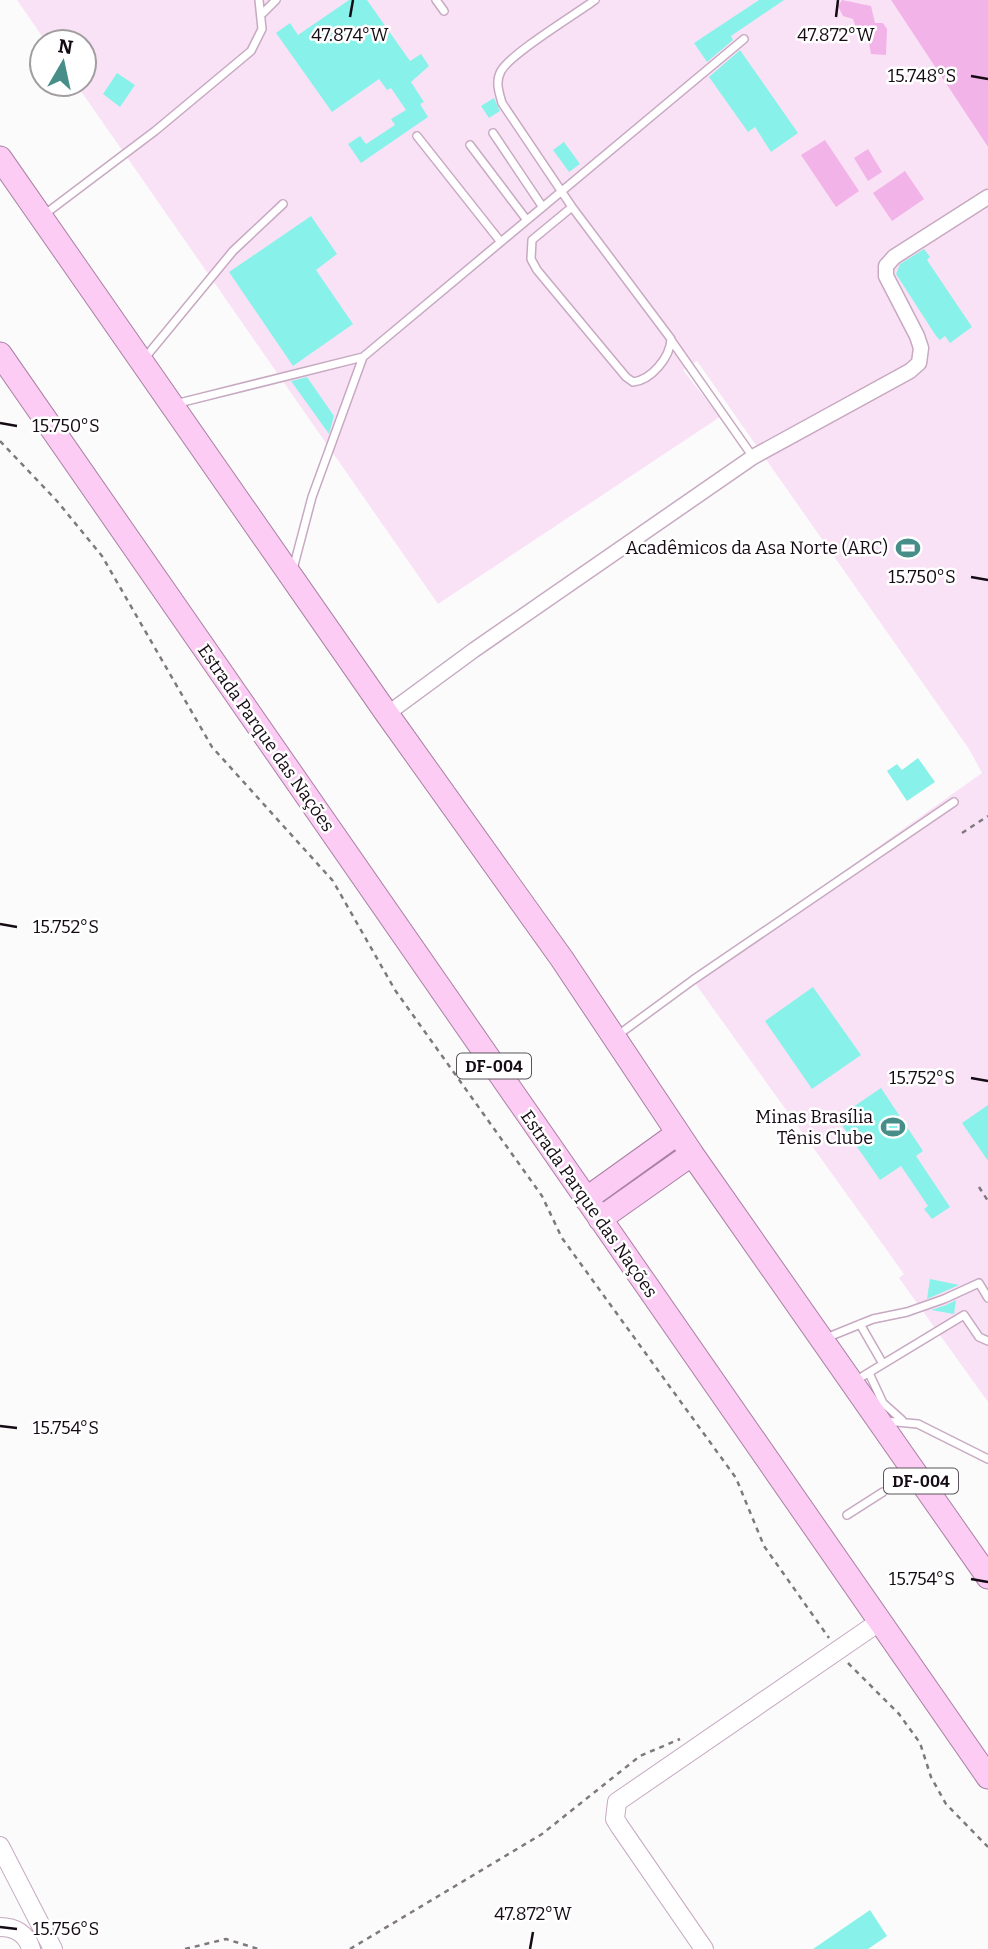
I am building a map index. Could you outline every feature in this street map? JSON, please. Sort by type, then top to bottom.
[{"type":"highway","name":"DF-004","points":[[0,158],[822,1339],[861,1378],[879,1421],[988,1577]]},
{"type":"highway","name":"Estrada Parque das Nações","points":[[0,354],[988,1777]]},
{"type":"highway","points":[[586,1199],[678,1133]]},
{"type":"highway","points":[[600,1219],[692,1154]]},
{"type":"street","points":[[387,714],[474,650],[753,457],[910,371],[919,363],[921,348],[886,276],[886,266],[894,257],[988,197]]},
{"type":"street","points":[[704,1949],[615,1819],[615,1811],[623,1795],[879,1622]]},
{"type":"street","points":[[0,1846],[53,1949]]},
{"type":"street","points":[[32,1949],[25,1936],[8,1928],[34,1909]]},
{"type":"lane","points":[[41,217],[155,131],[251,51],[262,29],[263,13],[259,0]]},
{"type":"lane","points":[[263,13],[276,0]]},
{"type":"lane","points":[[436,0],[444,11]]},
{"type":"lane","points":[[595,0],[506,64],[498,80],[502,103],[572,207],[671,339],[753,457]]},
{"type":"lane","points":[[171,405],[363,356],[744,39]]},
{"type":"lane","points":[[493,133],[542,205]]},
{"type":"lane","points":[[417,136],[500,241]]},
{"type":"lane","points":[[470,145],[526,219]]},
{"type":"lane","points":[[141,362],[233,251],[283,204]]},
{"type":"lane","points":[[572,207],[532,240],[529,246],[531,259],[537,270],[633,382],[643,380],[661,363],[669,351],[671,339]]},
{"type":"lane","points":[[292,576],[304,521],[363,356]]},
{"type":"lane","points":[[614,1038],[692,980],[954,803]]},
{"type":"lane","points":[[822,1339],[860,1324],[919,1308],[979,1283],[988,1297]]},
{"type":"lane","points":[[988,1341],[979,1337],[964,1315],[861,1378],[883,1403],[903,1420],[947,1437],[988,1459]]},
{"type":"lane","points":[[860,1324],[883,1364]]},
{"type":"lane","points":[[879,1421],[903,1420]]},
{"type":"lane","points":[[846,1515],[883,1492]]},
{"type":"path","points":[[0,441],[57,502],[102,556],[212,747],[332,881],[395,990],[542,1196],[562,1238],[736,1478],[764,1546],[838,1650],[861,1678],[900,1714],[920,1743],[931,1777],[946,1804],[988,1847]]},
{"type":"path","points":[[962,833],[988,816]]},
{"type":"path","points":[[979,1188],[988,1201]]},
{"type":"path","points":[[350,1949],[542,1833],[640,1756],[679,1738],[696,1746]]},
{"type":"path","points":[[185,1949],[226,1939],[258,1949]]},
{"type":"shaded area","points":[[17,0],[891,0],[988,147],[988,1402],[899,1278],[904,1274],[692,979],[982,773],[969,749],[697,361],[683,370],[720,417],[438,604],[86,98],[98,98],[98,28],[36,28]]},
{"type":"shaded area","points":[[842,0],[871,6],[875,23],[883,23],[887,29],[886,55],[871,54],[868,38],[858,34],[853,19],[843,16],[838,6]]},
{"type":"shaded area","points":[[891,0],[988,0],[988,147]]},
{"type":"shaded area","points":[[825,140],[859,191],[836,207],[801,155]]},
{"type":"shaded area","points":[[868,149],[882,172],[868,181],[854,158]]},
{"type":"shaded area","points":[[905,171],[924,199],[892,221],[873,193]]},
{"type":"building","points":[[349,0],[367,0],[410,61],[421,54],[429,66],[411,82],[424,102],[420,104],[428,117],[361,163],[348,144],[360,136],[366,144],[395,125],[391,119],[406,110],[391,88],[387,90],[379,79],[332,112],[276,33],[290,23],[298,35]]},
{"type":"building","points":[[759,0],[784,0],[731,36],[733,40],[707,62],[694,43]]},
{"type":"building","points":[[740,50],[798,133],[771,152],[755,127],[748,132],[709,77]]},
{"type":"building","points":[[117,73],[135,85],[120,107],[103,94]]},
{"type":"building","points":[[494,98],[500,111],[489,118],[481,106]]},
{"type":"building","points":[[564,142],[580,164],[569,172],[553,150]]},
{"type":"building","points":[[311,216],[337,254],[316,270],[353,324],[293,366],[229,272]]},
{"type":"building","points":[[924,249],[930,257],[927,260],[972,327],[950,343],[945,336],[940,340],[936,336],[896,274],[900,264]]},
{"type":"building","points":[[307,377],[334,416],[329,434],[291,381]]},
{"type":"building","points":[[918,758],[935,782],[907,801],[887,771],[897,764],[902,770]]},
{"type":"building","points":[[813,987],[861,1055],[812,1089],[765,1021]]},
{"type":"building","points":[[881,1088],[923,1151],[916,1156],[950,1207],[932,1219],[924,1209],[928,1206],[901,1166],[880,1180],[837,1118]]},
{"type":"building","points":[[988,1105],[988,1161],[962,1123]]},
{"type":"building","points":[[930,1279],[959,1285],[927,1299]]},
{"type":"building","points":[[956,1300],[954,1314],[931,1310],[946,1305]]},
{"type":"building","points":[[870,1910],[887,1936],[868,1949],[813,1949]]},
{"type":"place","name":"Acadêmicos da Asa Norte (ARC)","points":[[908,548]]},
{"type":"place","name":"Minas Brasília Tênis Clube","points":[[893,1127]]}]
